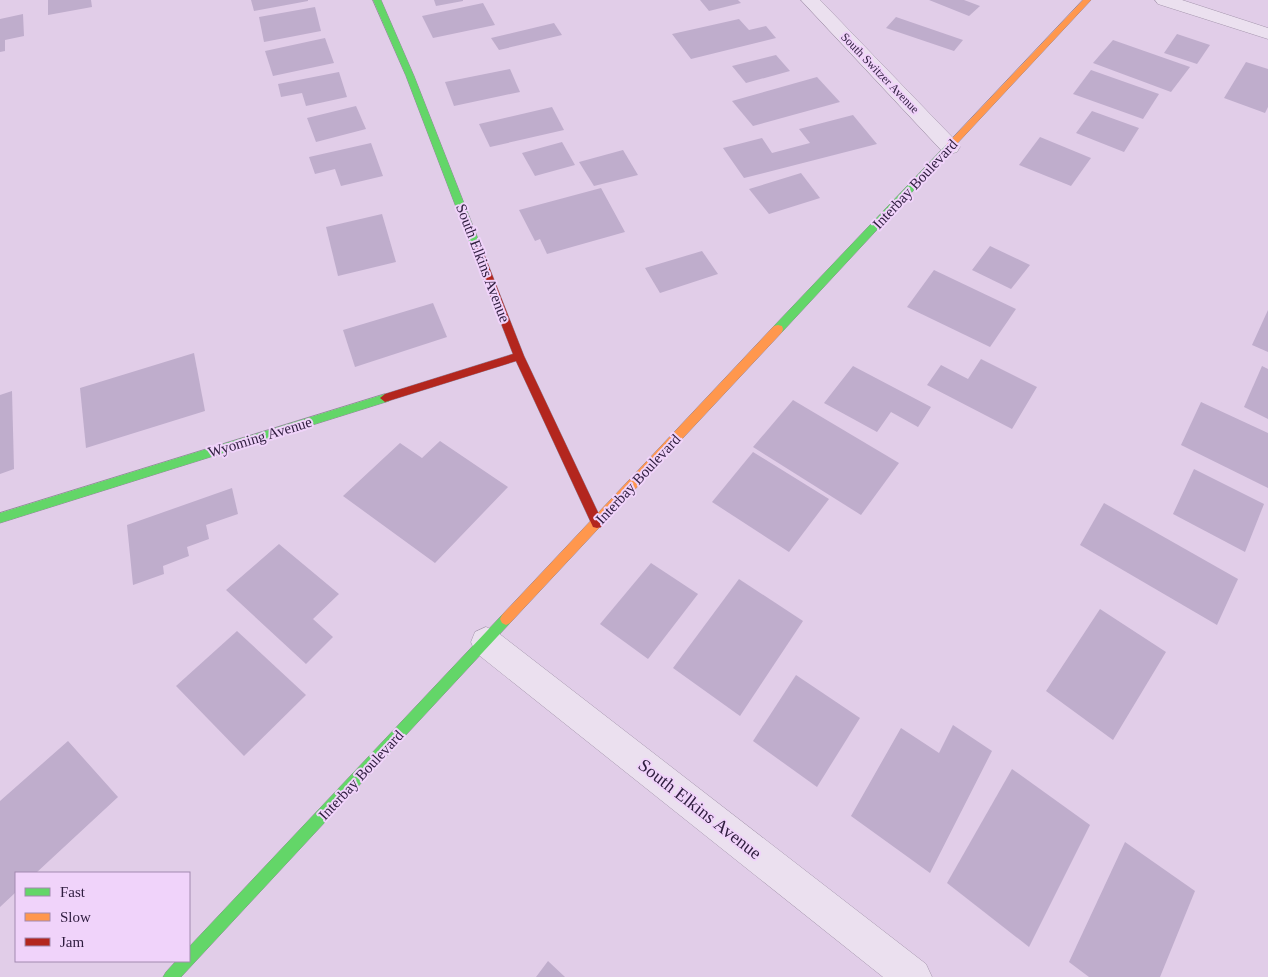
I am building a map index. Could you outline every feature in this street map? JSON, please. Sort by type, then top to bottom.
[{"type":"street","name":"South Elkins Avenue","points":[[377,0],[410,76],[519,356],[597,523]]},
{"type":"street","name":"South Switzer Avenue","points":[[810,0],[950,147]]},
{"type":"street","name":"Interbay Boulevard","points":[[190,957],[1087,0]]},
{"type":"street","points":[[1164,0],[1268,34]]},
{"type":"street","name":"Wyoming Avenue","points":[[0,518],[519,356]]},
{"type":"street","name":"South Elkins Avenue","points":[[486,642],[913,977]]},
{"type":"street","points":[[171,977],[185,962]]},
{"type":"building","points":[[48,0],[91,0],[92,7],[48,15]]},
{"type":"building","points":[[251,0],[308,0],[308,1],[254,11]]},
{"type":"building","points":[[434,0],[463,0],[463,1],[436,6]]},
{"type":"building","points":[[700,0],[738,0],[741,3],[709,11]]},
{"type":"building","points":[[929,0],[964,0],[980,6],[969,16]]},
{"type":"building","points":[[483,3],[495,25],[433,38],[422,16]]},
{"type":"building","points":[[315,7],[321,31],[264,42],[259,17]]},
{"type":"building","points":[[23,14],[24,36],[5,40],[5,51],[0,52],[0,19]]},
{"type":"building","points":[[896,17],[963,40],[954,51],[886,28]]},
{"type":"building","points":[[739,19],[749,30],[766,26],[776,38],[691,59],[672,34]]},
{"type":"building","points":[[554,23],[562,35],[499,50],[491,38]]},
{"type":"building","points":[[1177,34],[1210,45],[1197,64],[1164,53]]},
{"type":"building","points":[[325,38],[334,63],[273,76],[265,51]]},
{"type":"building","points":[[1113,40],[1190,67],[1171,92],[1093,63]]},
{"type":"building","points":[[776,55],[790,71],[746,83],[732,66]]},
{"type":"building","points":[[1246,62],[1268,69],[1268,107],[1265,113],[1224,98]]},
{"type":"building","points":[[510,69],[520,92],[454,106],[445,82]]},
{"type":"building","points":[[1091,70],[1159,94],[1143,119],[1073,94]]},
{"type":"building","points":[[339,72],[347,97],[306,106],[302,93],[281,97],[278,84]]},
{"type":"building","points":[[817,77],[840,102],[753,126],[732,101]]},
{"type":"building","points":[[356,106],[366,129],[316,142],[307,118]]},
{"type":"building","points":[[552,107],[564,130],[490,147],[479,124]]},
{"type":"building","points":[[1092,111],[1139,128],[1124,152],[1076,133]]},
{"type":"building","points":[[853,115],[877,144],[744,178],[723,148],[762,138],[772,153],[810,143],[799,129]]},
{"type":"building","points":[[1040,137],[1091,158],[1071,186],[1019,165]]},
{"type":"building","points":[[562,142],[575,165],[535,176],[522,153]]},
{"type":"building","points":[[371,143],[383,176],[341,186],[335,169],[315,174],[309,157]]},
{"type":"building","points":[[623,150],[638,175],[594,186],[579,162]]},
{"type":"building","points":[[801,173],[820,198],[769,214],[749,189]]},
{"type":"building","points":[[601,188],[625,232],[547,254],[540,239],[535,241],[519,210]]},
{"type":"building","points":[[382,214],[396,262],[338,276],[326,227]]},
{"type":"building","points":[[990,246],[1030,265],[1011,289],[972,270]]},
{"type":"building","points":[[702,251],[718,274],[660,293],[645,268]]},
{"type":"building","points":[[934,270],[1016,309],[990,347],[907,307]]},
{"type":"building","points":[[433,303],[447,337],[355,367],[343,330]]},
{"type":"building","points":[[1268,310],[1268,352],[1252,345]]},
{"type":"building","points":[[194,353],[205,411],[86,448],[80,388]]},
{"type":"building","points":[[981,359],[1037,387],[1012,429],[927,385],[941,365],[968,379]]},
{"type":"building","points":[[853,366],[931,407],[918,427],[891,412],[877,432],[824,403]]},
{"type":"building","points":[[1262,366],[1268,369],[1268,419],[1244,407]]},
{"type":"building","points":[[12,391],[14,469],[0,474],[0,395]]},
{"type":"building","points":[[793,400],[899,463],[861,515],[753,447]]},
{"type":"building","points":[[1201,402],[1268,433],[1268,488],[1181,445]]},
{"type":"building","points":[[440,441],[508,487],[435,563],[343,496],[400,443],[422,458]]},
{"type":"building","points":[[753,452],[829,499],[789,552],[712,502]]},
{"type":"building","points":[[1194,469],[1264,504],[1245,552],[1173,514]]},
{"type":"building","points":[[232,488],[238,514],[206,525],[209,539],[187,547],[189,556],[163,566],[164,574],[133,585],[127,525]]},
{"type":"building","points":[[1104,503],[1238,579],[1217,625],[1080,545]]},
{"type":"building","points":[[279,544],[339,594],[313,619],[333,637],[306,664],[226,590]]},
{"type":"building","points":[[651,563],[698,594],[648,659],[600,624]]},
{"type":"building","points":[[739,579],[803,621],[740,716],[673,668]]},
{"type":"building","points":[[1100,609],[1166,652],[1113,740],[1046,691]]},
{"type":"building","points":[[237,631],[306,695],[244,756],[176,686]]},
{"type":"building","points":[[796,675],[860,718],[817,787],[753,741]]},
{"type":"building","points":[[953,725],[992,751],[930,873],[851,816],[901,728],[939,753]]},
{"type":"building","points":[[68,741],[118,797],[37,872],[15,872],[15,893],[0,907],[0,801]]},
{"type":"building","points":[[1012,769],[1090,825],[1029,947],[947,883]]},
{"type":"building","points":[[1125,842],[1195,891],[1160,977],[1089,977],[1069,962]]},
{"type":"building","points":[[548,961],[565,977],[536,977]]},
{"type":"traffic: fast","points":[[377,0],[410,76],[477,249]]},
{"type":"traffic: fast","points":[[778,329],[949,147]]},
{"type":"traffic: fast","points":[[0,518],[385,398]]},
{"type":"traffic: fast","points":[[190,957],[506,619]]},
{"type":"traffic: fast","points":[[171,977],[185,962]]},
{"type":"traffic: slow","points":[[949,147],[1087,0]]},
{"type":"traffic: slow","points":[[506,619],[778,329]]},
{"type":"traffic: jam","points":[[477,249],[519,356],[597,523]]},
{"type":"traffic: jam","points":[[385,398],[519,356]]}]
